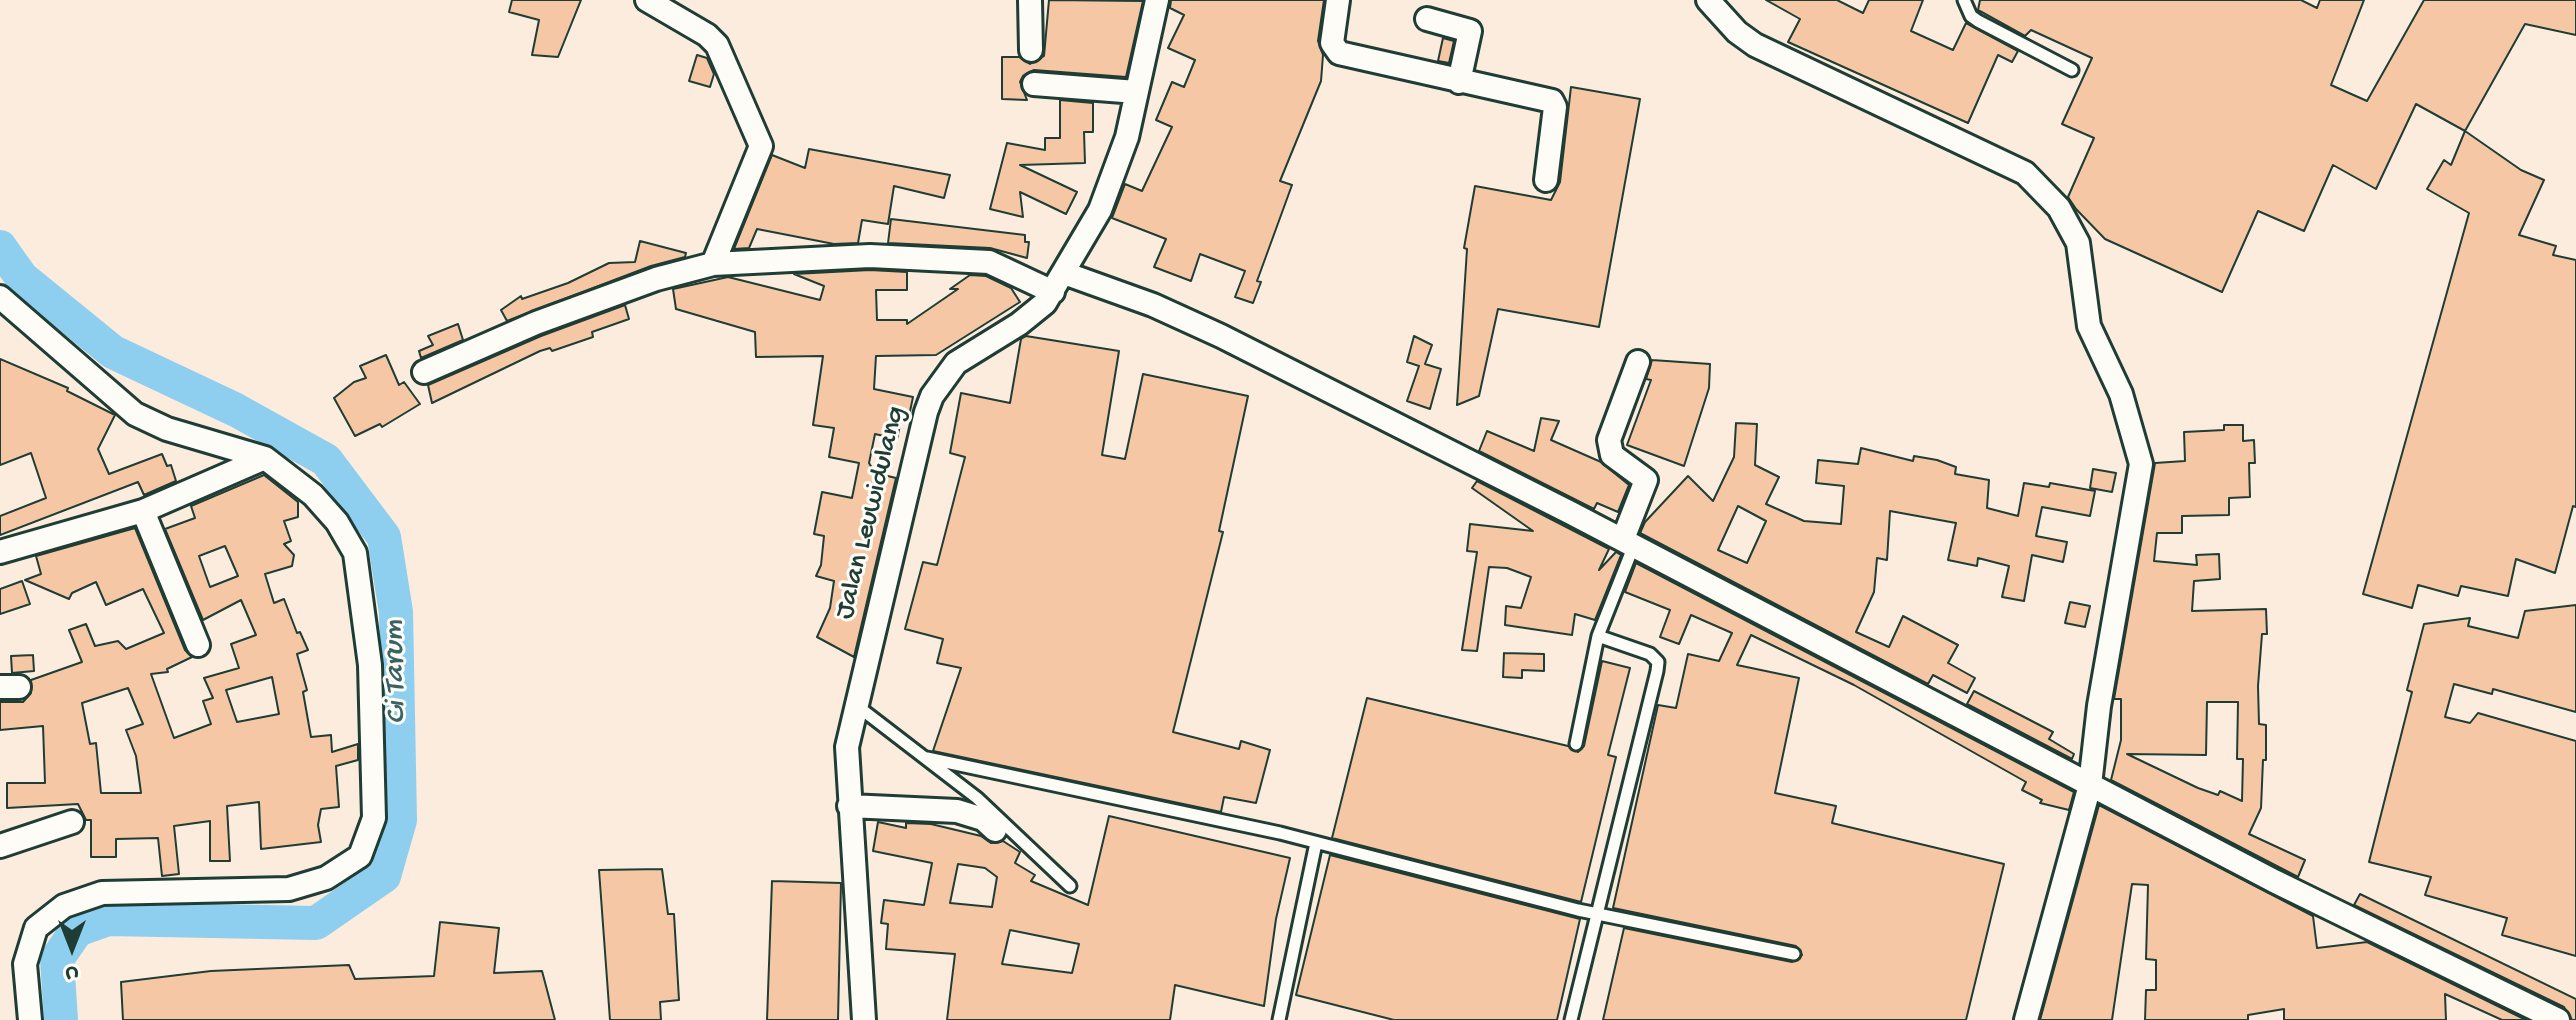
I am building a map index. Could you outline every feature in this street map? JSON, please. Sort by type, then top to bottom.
[{"type":"street","points":[[647,0],[707,35],[717,45],[761,146],[713,264]]},
{"type":"street","points":[[1030,0],[1031,50]]},
{"type":"street","name":"Jalan Leuwidulang","points":[[864,1020],[846,760],[855,705],[932,396],[966,355],[1019,324],[1053,292],[1064,273],[1113,182],[1157,0]]},
{"type":"street","points":[[1338,0],[1332,43],[1336,51],[1554,103],[1546,180]]},
{"type":"street","points":[[1708,0],[1737,32],[1755,45],[2008,162],[2041,186],[2071,226],[2082,261],[2089,326],[2121,394],[2141,464],[2099,706],[2079,778],[2026,1020]]},
{"type":"street","points":[[1427,19],[1470,31],[1459,82]]},
{"type":"street","points":[[1034,84],[1136,92]]},
{"type":"street","points":[[424,372],[536,323],[656,279],[713,264],[870,256],[989,262],[1053,292]]},
{"type":"street","points":[[1064,273],[1153,305],[1221,336],[1628,542],[2321,905],[2558,1020]]},
{"type":"street","points":[[0,297],[135,414],[167,429],[265,458],[313,495],[337,522],[355,553],[370,665],[374,818],[360,856],[326,878],[289,889],[102,893],[64,906],[36,928],[25,964],[30,1020]]},
{"type":"street","points":[[1628,542],[1646,480],[1612,455],[1609,440],[1638,362]]},
{"type":"street","points":[[0,552],[143,511],[265,458]]},
{"type":"street","points":[[143,511],[198,645]]},
{"type":"street","points":[[849,806],[957,811],[983,819],[995,830]]},
{"type":"street","points":[[0,846],[72,822]]},
{"type":"lane","points":[[1964,0],[1971,16],[1978,21],[2072,70]]},
{"type":"lane","points":[[1576,744],[1598,636],[1628,542]]},
{"type":"lane","points":[[1571,1020],[1658,662],[1650,654],[1598,636]]},
{"type":"lane","points":[[855,705],[977,798],[1070,886]]},
{"type":"lane","points":[[927,758],[1316,843],[1598,912],[1794,954]]},
{"type":"lane","points":[[1279,1020],[1316,843]]},
{"type":"building","points":[[512,0],[581,0],[558,57],[532,55],[539,20],[509,12]]},
{"type":"building","points":[[1049,0],[1143,1],[1126,77],[1034,70],[1023,76],[1020,82],[1027,100],[1002,99],[1002,57],[1019,57],[1030,64],[1044,56]]},
{"type":"building","points":[[1171,0],[1324,0],[1318,41],[1323,55],[1321,81],[1280,181],[1292,185],[1257,281],[1261,282],[1253,303],[1235,297],[1245,271],[1200,254],[1191,281],[1154,267],[1166,239],[1112,218],[1125,184],[1142,191],[1172,127],[1156,120],[1172,82],[1184,87],[1195,60],[1168,48],[1184,15],[1170,8]]},
{"type":"building","points":[[1766,0],[1837,0],[1863,13],[1869,0],[1923,0],[1911,31],[1953,50],[1966,23],[2018,51],[2012,62],[1998,55],[1968,123],[1788,42],[1800,19]]},
{"type":"building","points":[[1980,0],[2301,0],[2317,8],[2320,0],[2364,0],[2331,85],[2367,101],[2424,0],[2576,0],[2576,35],[2525,24],[2465,131],[2416,104],[2376,189],[2333,165],[2304,231],[2258,211],[2222,292],[2105,239],[2076,209],[2068,197],[2094,138],[2062,124],[2092,58],[2031,30],[2025,36],[1978,10]]},
{"type":"building","points":[[1443,38],[1454,41],[1449,63],[1438,61]]},
{"type":"building","points":[[697,55],[707,58],[714,74],[710,87],[689,81]]},
{"type":"building","points":[[1571,87],[1640,99],[1599,327],[1498,309],[1479,396],[1457,405],[1467,249],[1464,248],[1475,186],[1551,200],[1560,182]]},
{"type":"building","points":[[1060,100],[1093,103],[1093,132],[1084,132],[1085,163],[1020,165],[1077,192],[1066,214],[1020,192],[1023,217],[990,209],[1007,143],[1045,150],[1045,138],[1060,138]]},
{"type":"building","points":[[2465,131],[2521,170],[2544,180],[2519,235],[2556,246],[2553,255],[2576,260],[2576,507],[2573,506],[2555,573],[2516,559],[2508,596],[2461,586],[2458,596],[2418,585],[2412,608],[2363,594],[2469,213],[2427,189],[2444,160],[2451,165]]},
{"type":"building","points":[[809,149],[950,175],[944,198],[894,186],[888,224],[862,220],[858,243],[834,244],[757,229],[749,248],[734,249],[772,155],[805,168]]},
{"type":"building","points":[[891,219],[1025,235],[1025,242],[1029,242],[1027,258],[990,248],[888,243]]},
{"type":"building","points":[[640,241],[686,253],[685,257],[651,266],[507,321],[501,310],[521,296],[522,299],[568,283],[609,263],[635,262]]},
{"type":"building","points":[[870,270],[907,272],[907,290],[876,290],[877,320],[907,320],[907,324],[958,289],[950,289],[970,275],[986,276],[1011,288],[1020,302],[936,355],[876,356],[874,389],[913,397],[908,421],[901,420],[897,439],[875,434],[869,463],[875,473],[896,478],[854,657],[817,637],[830,608],[834,581],[816,576],[821,565],[824,536],[814,534],[822,492],[852,498],[859,463],[829,457],[834,428],[813,425],[823,356],[756,357],[755,332],[676,309],[673,289],[728,277],[820,300],[824,286],[794,274]]},
{"type":"building","points":[[625,305],[629,319],[592,332],[593,337],[552,351],[550,348],[540,351],[432,403],[428,385],[541,336]]},
{"type":"building","points":[[458,324],[463,340],[421,358],[419,351],[433,345],[428,336]]},
{"type":"building","points":[[1026,336],[1119,351],[1102,455],[1125,459],[1143,374],[1248,396],[1219,531],[1223,532],[1173,732],[1239,749],[1241,741],[1270,750],[1256,803],[1224,797],[1221,812],[933,751],[961,668],[937,663],[943,639],[905,629],[923,562],[937,565],[965,457],[950,453],[961,393],[1010,403],[1021,339]]},
{"type":"building","points":[[1414,336],[1432,345],[1425,364],[1441,369],[1430,409],[1407,401],[1419,366],[1407,362]]},
{"type":"building","points":[[386,355],[399,385],[404,382],[420,404],[382,427],[380,424],[355,436],[334,398],[354,382],[366,378],[360,366]]},
{"type":"building","points":[[0,359],[68,388],[67,391],[115,415],[98,449],[109,474],[162,454],[167,466],[171,465],[176,481],[144,495],[138,482],[0,535],[0,516],[46,498],[31,453],[0,465]]},
{"type":"building","points":[[1652,360],[1710,364],[1709,388],[1684,466],[1627,445],[1651,380],[1646,379]]},
{"type":"building","points":[[1541,418],[1559,421],[1551,440],[1601,462],[1629,485],[1618,512],[1597,503],[1594,509],[1479,451],[1487,431],[1534,451]]},
{"type":"building","points":[[1736,423],[1757,424],[1755,465],[1779,477],[1766,504],[1804,521],[1841,524],[1844,486],[1816,483],[1818,460],[1858,464],[1861,448],[1913,461],[1914,456],[1937,460],[1956,467],[1955,474],[1989,480],[1987,508],[2018,516],[2024,483],[2049,487],[2050,483],[2095,491],[2090,516],[2042,507],[2036,536],[2067,542],[2063,562],[2032,555],[2024,601],[2002,597],[2009,566],[1978,558],[1977,566],[1948,560],[1956,523],[1890,511],[1887,560],[1877,558],[1874,592],[1856,632],[1889,647],[1903,616],[1958,645],[1948,663],[1975,678],[1967,693],[1933,675],[1928,684],[1640,533],[1645,522],[1688,476],[1713,501],[1734,457]],"holes":[[[1738,506],[1766,521],[1747,563],[1718,550]]]},
{"type":"building","points":[[2224,425],[2243,425],[2243,441],[2254,440],[2255,463],[2249,463],[2250,497],[2229,498],[2229,515],[2182,516],[2182,533],[2157,533],[2154,561],[2197,565],[2196,555],[2219,554],[2220,579],[2194,581],[2192,611],[2266,609],[2267,634],[2262,634],[2258,686],[2259,724],[2266,725],[2266,760],[2263,760],[2261,808],[2249,834],[2305,860],[2298,877],[2111,780],[2121,740],[2121,699],[2114,699],[2155,463],[2185,461],[2184,432],[2224,430]],"holes":[[[2207,702],[2238,702],[2237,759],[2243,759],[2242,801],[2220,791],[2218,795],[2198,788],[2127,754],[2206,755]]]},
{"type":"building","points":[[2093,469],[2116,473],[2112,492],[2090,488]]},
{"type":"building","points":[[264,475],[298,502],[298,517],[284,521],[291,541],[284,544],[294,555],[292,566],[265,574],[274,603],[284,599],[297,633],[300,632],[308,650],[297,654],[307,690],[303,692],[311,737],[331,735],[332,752],[358,744],[358,760],[336,766],[339,807],[321,809],[318,825],[321,842],[261,849],[259,802],[227,806],[230,861],[210,861],[210,821],[174,826],[179,874],[162,876],[158,838],[116,839],[116,857],[91,857],[91,820],[86,820],[78,804],[7,808],[7,783],[45,783],[43,726],[0,730],[0,702],[23,702],[31,693],[31,680],[82,662],[69,630],[86,624],[95,646],[118,641],[126,649],[164,633],[143,589],[106,605],[96,582],[72,593],[69,599],[25,580],[41,574],[36,556],[135,528],[185,650],[192,657],[167,669],[168,672],[151,674],[174,738],[211,724],[203,701],[213,698],[204,678],[239,668],[231,644],[256,635],[241,600],[203,620],[165,529],[195,518],[191,506]],"holes":[[[225,546],[238,576],[210,587],[199,556]],[[272,677],[279,714],[237,722],[226,690]],[[128,688],[143,724],[126,730],[136,756],[141,793],[101,793],[96,743],[90,744],[82,703]]]},
{"type":"building","points":[[1477,481],[1609,549],[1599,570],[1616,552],[1621,555],[1595,620],[1575,614],[1572,635],[1505,625],[1506,606],[1521,608],[1531,577],[1507,568],[1489,567],[1477,651],[1462,650],[1477,552],[1467,551],[1470,524],[1533,531],[1472,488]]},
{"type":"building","points":[[1636,563],[2074,792],[2069,810],[2040,803],[2042,800],[2022,790],[2026,782],[1854,685],[1751,635],[1737,665],[1799,678],[1775,793],[1836,806],[1832,823],[2004,864],[1966,1020],[1603,1020],[1624,928],[1792,962],[1802,955],[1796,946],[1613,908],[1658,705],[1676,708],[1688,654],[1719,661],[1732,633],[1691,615],[1679,644],[1660,637],[1670,610],[1625,592]]},
{"type":"building","points":[[22,581],[30,604],[0,614],[0,589]]},
{"type":"building","points":[[2070,602],[2090,606],[2085,627],[2065,623]]},
{"type":"building","points":[[2576,605],[2576,712],[2493,689],[2492,694],[2454,684],[2445,717],[2470,723],[2478,713],[2576,741],[2576,956],[2502,935],[2507,918],[2425,895],[2431,877],[2369,862],[2412,692],[2407,690],[2424,624],[2470,618],[2468,626],[2518,638],[2525,611]]},
{"type":"building","points":[[1504,653],[1544,654],[1544,671],[1522,670],[1522,678],[1503,677]]},
{"type":"building","points":[[33,655],[34,671],[12,673],[11,656]]},
{"type":"building","points":[[1602,661],[1630,668],[1608,755],[1616,757],[1581,902],[1332,838],[1367,698],[1568,746],[1578,752],[1584,746]]},
{"type":"building","points":[[1974,691],[2053,732],[2049,739],[2074,754],[2072,759],[1967,704]]},
{"type":"building","points":[[2099,805],[2313,916],[2317,948],[2367,942],[2526,1020],[2502,1020],[2445,994],[2446,1020],[2284,1020],[2284,1009],[2248,1015],[2248,1020],[2145,1020],[2146,990],[2156,990],[2156,960],[2146,959],[2148,885],[2132,884],[2112,1020],[2040,1020]]},
{"type":"building","points":[[1109,816],[1290,858],[1276,919],[1264,1006],[1175,985],[1170,1020],[947,1020],[955,954],[886,949],[888,924],[881,923],[884,900],[924,905],[932,863],[873,851],[878,822],[906,828],[906,823],[931,824],[981,836],[991,843],[1003,841],[1020,852],[1015,863],[1035,875],[1031,881],[1088,905]],"holes":[[[958,864],[985,868],[997,877],[992,907],[950,903]],[[1010,930],[1079,944],[1072,973],[1002,964]]]},
{"type":"building","points":[[1330,855],[1580,919],[1557,1020],[1394,1020],[1296,995]]},
{"type":"building","points":[[662,869],[668,914],[674,914],[679,1000],[660,1002],[661,1020],[610,1020],[599,870]]},
{"type":"building","points":[[772,881],[841,883],[838,1020],[767,1020]]},
{"type":"building","points":[[2360,894],[2576,999],[2576,1020],[2572,1020],[2564,1007],[2354,905]]},
{"type":"building","points":[[440,922],[499,928],[494,973],[542,971],[555,1020],[123,1020],[121,982],[211,971],[349,965],[355,979],[434,976]]},
{"type":"waterway","name":"Ci Tarum","points":[[0,247],[22,278],[113,352],[236,410],[326,460],[384,537],[396,612],[400,820],[384,876],[316,923],[108,919],[77,930],[57,959],[61,1020]]}]
